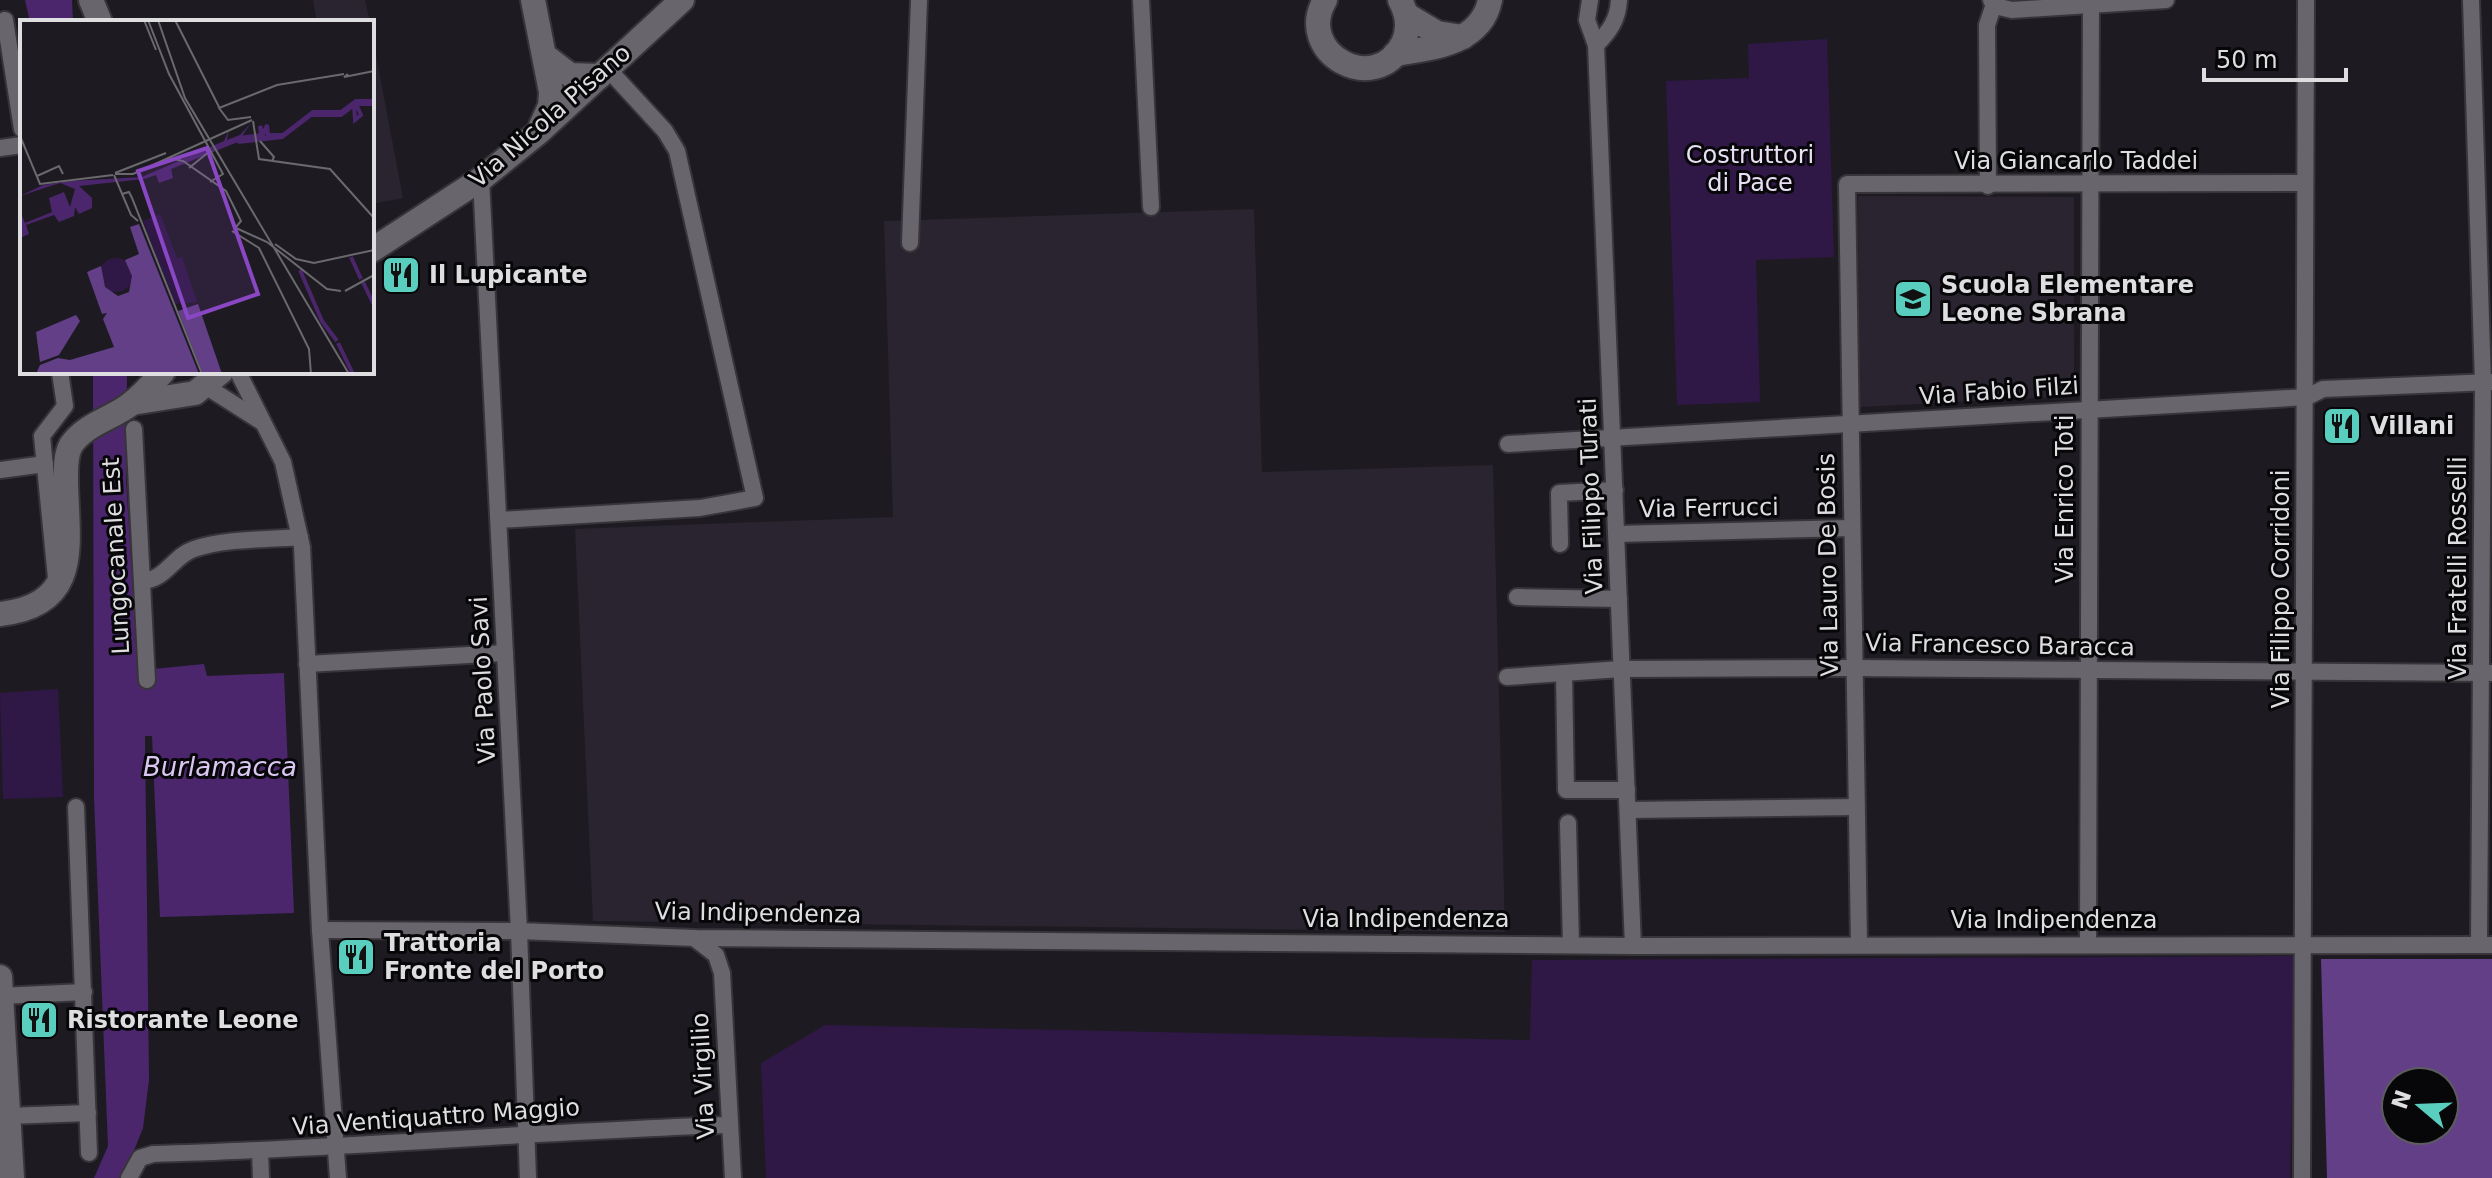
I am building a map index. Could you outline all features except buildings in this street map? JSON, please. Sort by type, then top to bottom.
[{"type":"street","points":[[91,0],[99,20]]},
{"type":"street","points":[[109,20],[111,0]]},
{"type":"street","points":[[533,0],[545,56],[550,106],[539,132]]},
{"type":"street","name":"Via Nicola Pisano","points":[[374,249],[481,179],[539,132],[682,0]]},
{"type":"street","points":[[910,243],[919,0]]},
{"type":"street","points":[[1141,0],[1151,207]]},
{"type":"street","points":[[1325,0],[1319,14],[1318,31],[1325,48],[1337,61],[1367,69],[1380,66],[1395,54],[1405,37],[1405,6]]},
{"type":"street","points":[[1395,54],[1437,47],[1463,37],[1481,23],[1490,0]]},
{"type":"street","name":"Via Filippo Turati","points":[[1590,0],[1587,20],[1596,45],[1633,946]]},
{"type":"street","points":[[1596,45],[1609,32],[1618,14],[1619,0]]},
{"type":"street","points":[[1988,186],[1987,25],[1992,2],[2012,10],[2166,0]]},
{"type":"street","name":"Via Filippo Corridoni","points":[[2302,1178],[2306,0]]},
{"type":"street","name":"Via Fratelli Rosselli","points":[[2471,0],[2487,383],[2486,945]]},
{"type":"street","name":"Via Enrico Toti","points":[[2088,943],[2090,4]]},
{"type":"street","points":[[1405,6],[1437,33],[1463,37]]},
{"type":"street","points":[[5,20],[20,116]]},
{"type":"street","points":[[499,520],[700,508],[755,498],[677,151],[665,131],[604,72],[570,75],[545,56]]},
{"type":"street","points":[[0,148],[20,145]]},
{"type":"street","name":"Via Paolo Savi","points":[[481,179],[519,931],[528,1178]]},
{"type":"street","name":"Via Giancarlo Taddei","points":[[1847,184],[2305,183]]},
{"type":"street","name":"Via Lauro De Bosis","points":[[1847,184],[1859,944]]},
{"type":"street","points":[[57,588],[42,436],[65,406],[60,374]]},
{"type":"street","points":[[0,614],[34,606],[57,588],[66,567],[67,454],[84,432],[132,403],[161,374]]},
{"type":"street","points":[[239,374],[287,473],[300,537],[320,930],[338,1178]]},
{"type":"street","points":[[132,403],[185,395],[206,377],[263,423]]},
{"type":"street","name":"Via Fabio Filzi","points":[[1508,444],[2307,397],[2323,389],[2487,383]]},
{"type":"street","name":"Lungocanale Est","points":[[134,429],[147,680]]},
{"type":"street","points":[[0,470],[45,464]]},
{"type":"street","points":[[1560,544],[1559,493],[1615,490]]},
{"type":"street","name":"Via Ferrucci","points":[[1617,534],[1851,528]]},
{"type":"street","points":[[142,581],[161,576],[188,551],[205,546],[300,537]]},
{"type":"street","points":[[1517,597],[1619,599]]},
{"type":"street","points":[[307,664],[505,653]]},
{"type":"street","name":"Via Francesco Baracca","points":[[1507,677],[1621,669],[1853,668],[2487,673]]},
{"type":"street","points":[[1564,673],[1566,790],[1627,790]]},
{"type":"street","points":[[76,807],[89,1153]]},
{"type":"street","points":[[1628,810],[1856,807]]},
{"type":"street","points":[[1568,823],[1571,944]]},
{"type":"street","name":"Via Indipendenza","points":[[320,930],[519,931],[694,938],[1633,946],[2088,943],[2486,945]]},
{"type":"street","points":[[722,973],[731,950],[744,937]]},
{"type":"street","points":[[694,938],[716,955],[722,973]]},
{"type":"street","name":"Via Virgilio","points":[[722,973],[733,1178]]},
{"type":"street","points":[[12,1178],[0,990],[84,992]]},
{"type":"street","points":[[8,1116],[88,1113]]},
{"type":"street","name":"Via Ventiquattro Maggio","points":[[129,1178],[136,1163],[145,1155],[730,1125]]},
{"type":"street","points":[[260,1151],[261,1178]]},
{"type":"shaded area","points":[[313,0],[365,0],[370,20],[317,20]]},
{"type":"shaded area","points":[[374,45],[403,198],[374,204]]},
{"type":"shaded area","points":[[1858,196],[2074,197],[2074,396],[1859,407]]},
{"type":"shaded area","points":[[1254,209],[1262,472],[1493,465],[1505,932],[593,921],[575,529],[893,517],[884,221]]},
{"type":"shaded area","points":[[2321,959],[2492,959],[2492,1178],[2327,1178]]},
{"type":"green space","name":"Costruttori di Pace","points":[[1827,39],[1834,257],[1756,260],[1760,402],[1677,405],[1666,81],[1749,78],[1748,44]]},
{"type":"green space","points":[[58,689],[63,797],[3,799],[0,693]]},
{"type":"green space","points":[[2295,956],[2290,1178],[766,1178],[761,1063],[825,1025],[1530,1040],[1532,960]]},
{"type":"water","points":[[25,0],[72,0],[73,20],[30,20]]},
{"type":"water","name":"Burlamacca","points":[[93,374],[127,374],[126,480],[139,683],[154,684],[153,669],[204,664],[207,676],[284,673],[294,913],[160,917],[152,736],[145,736],[149,1080],[143,1128],[123,1178],[94,1178],[108,1146],[94,798]]},
{"type":"place","name":"Il Lupicante","points":[[401,275]]},
{"type":"place","name":"Scuola Elementare Leone Sbrana","points":[[1913,299]]},
{"type":"place","name":"Villani","points":[[2342,426]]},
{"type":"place","name":"Trattoria Fronte del Porto","points":[[356,957]]},
{"type":"place","name":"Ristorante Leone","points":[[39,1020]]}]
